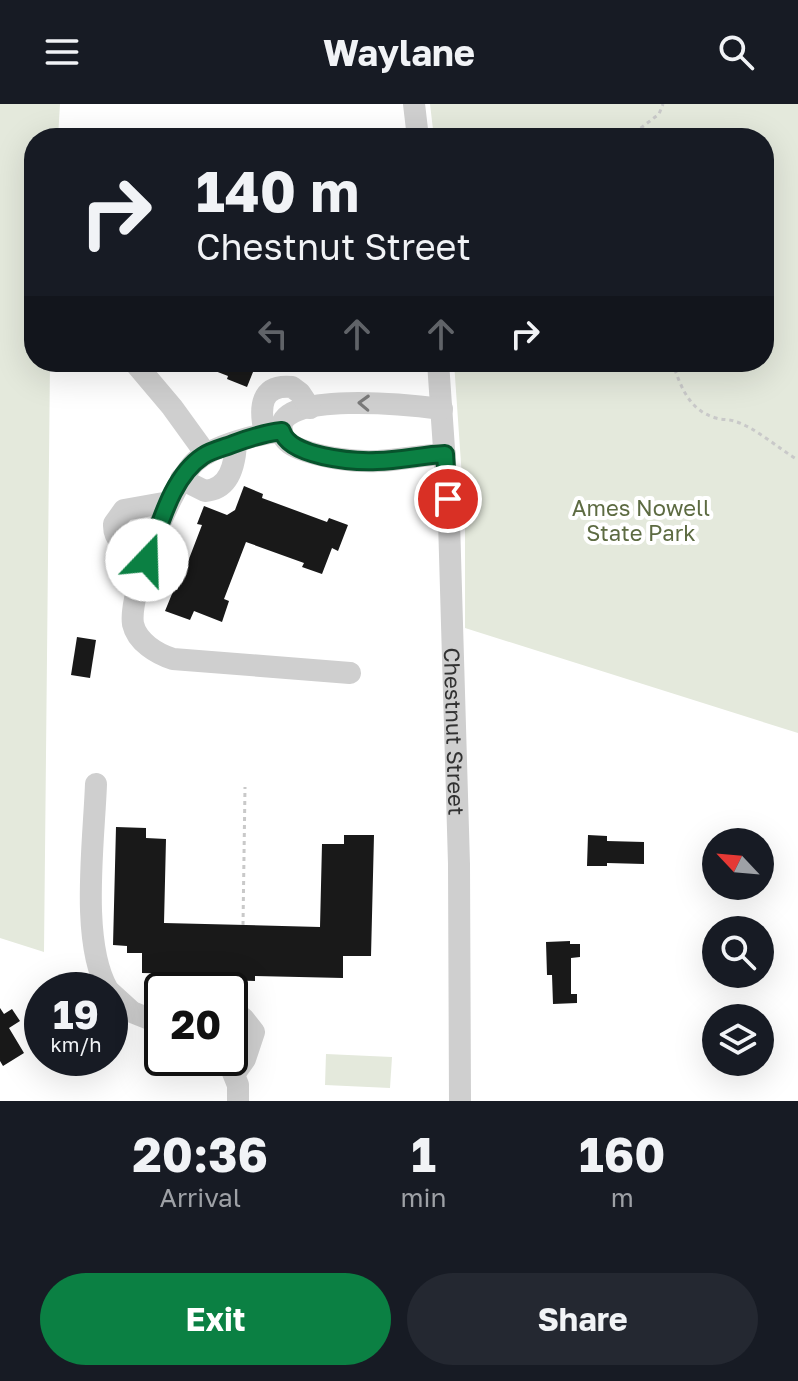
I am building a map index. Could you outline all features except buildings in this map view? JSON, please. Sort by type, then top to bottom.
[{"type":"street","points":[[414,104],[417,128]]},
{"type":"street","points":[[142,372],[206,454]]},
{"type":"street","name":"Chestnut Street","points":[[439,372],[449,521],[459,864],[460,1101]]},
{"type":"street","points":[[442,409],[361,402],[327,403],[310,408],[292,387],[273,389],[262,406],[273,432],[299,449],[353,460],[378,461],[445,454]]},
{"type":"street","points":[[273,432],[206,454],[181,479],[140,577],[133,622],[137,633],[160,655],[173,659],[350,673]]},
{"type":"street","points":[[181,479],[205,491],[219,487],[231,471],[236,443]]},
{"type":"street","points":[[147,560],[120,543],[115,537],[114,524],[124,510],[169,502]]},
{"type":"street","points":[[96,784],[92,899],[94,955],[99,972]]},
{"type":"street","points":[[248,1024],[254,1032],[248,1050]]},
{"type":"street","points":[[235,1076],[238,1101]]},
{"type":"path","points":[[641,128],[659,114],[663,104]]},
{"type":"path","points":[[675,372],[689,401],[701,412],[734,421],[798,460]]},
{"type":"path","points":[[243,925],[245,787]]},
{"type":"green space","points":[[0,104],[60,104],[59,128],[24,128],[24,372],[50,372],[44,952],[0,938]]},
{"type":"green space","name":"Ames Nowell State Park","points":[[430,104],[798,104],[798,733],[465,628],[465,521],[455,372],[774,372],[774,128],[433,128]]},
{"type":"green space","points":[[326,1054],[392,1057],[390,1088],[325,1085]]},
{"type":"route","points":[[147,560],[169,502],[193,464],[206,454],[265,433],[282,431],[288,443],[299,449],[353,460],[378,461],[445,454],[448,499]]}]
